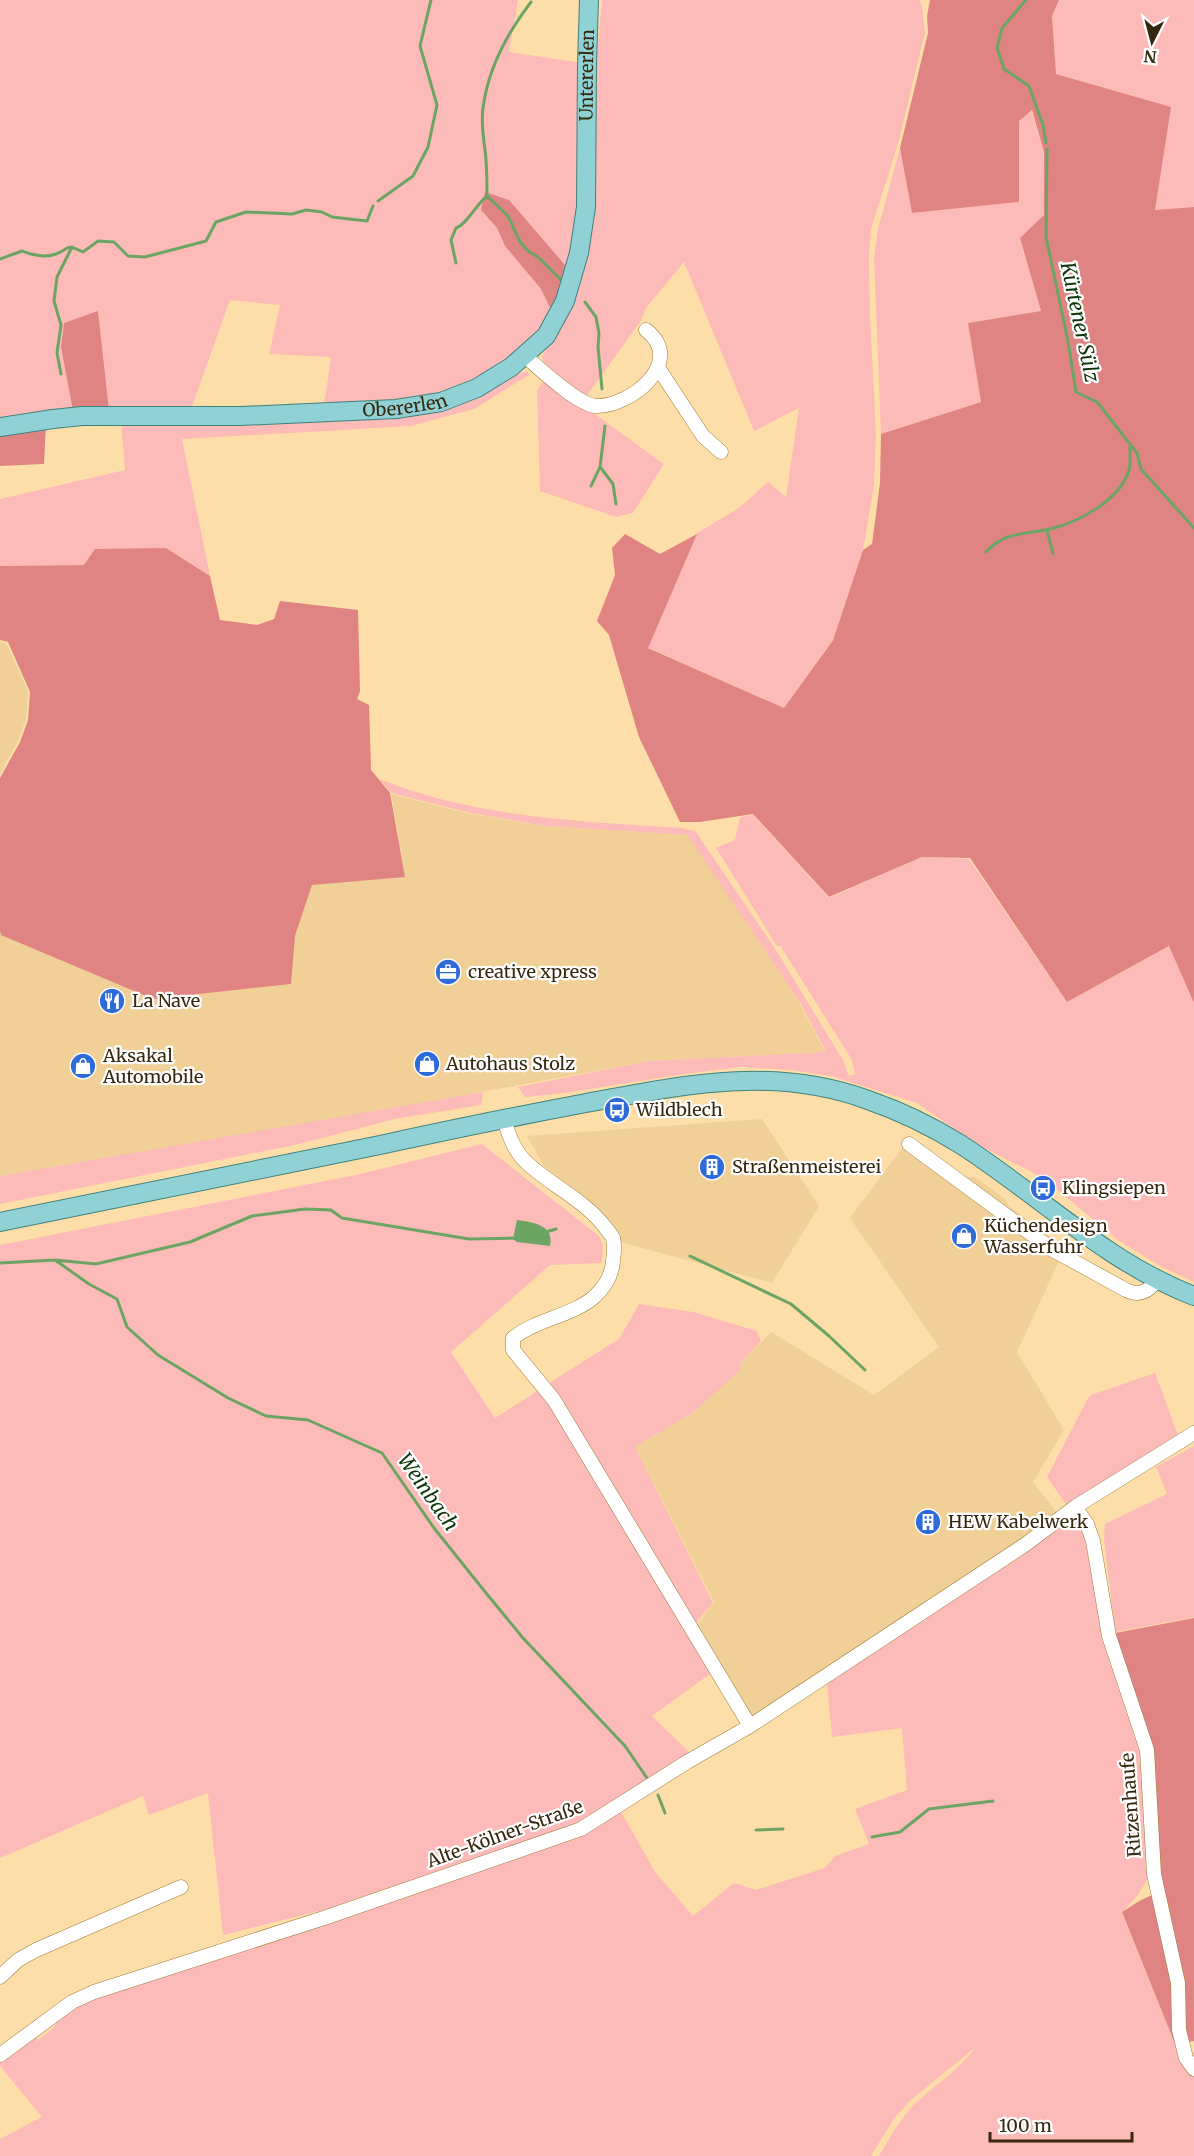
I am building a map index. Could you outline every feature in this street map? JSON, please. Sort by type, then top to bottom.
[{"type":"main road","name":"Untererlen","points":[[587,151],[586,64],[589,0]]},
{"type":"main road","name":"Obererlen","points":[[0,427],[53,419],[118,416],[241,416],[396,409],[441,402],[477,388],[525,356],[546,336],[565,301],[579,253],[586,207],[587,151]]},
{"type":"main road","points":[[0,1221],[687,1084],[715,1081],[767,1081],[830,1089],[864,1098],[933,1128],[982,1159],[1104,1247],[1157,1280],[1194,1296]]},
{"type":"street","points":[[525,356],[580,401],[596,406],[620,401],[639,389],[659,369],[661,350],[655,337],[646,330]]},
{"type":"street","points":[[659,369],[703,436],[721,452]]},
{"type":"street","points":[[504,1119],[509,1138],[527,1163],[594,1213],[612,1238],[614,1254],[612,1271],[605,1286],[593,1298],[525,1328],[513,1338],[513,1350],[554,1400],[750,1726]]},
{"type":"street","points":[[909,1144],[1053,1250],[1136,1294],[1150,1289],[1157,1280]]},
{"type":"street","points":[[1075,1507],[1194,1433]]},
{"type":"street","name":"Alte-Kölner-Straße","points":[[2,2049],[72,2002],[94,1992],[327,1917],[581,1829],[687,1762],[750,1726],[1026,1544],[1075,1507]]},
{"type":"street","name":"Ritzenhaufe","points":[[1075,1507],[1093,1541],[1109,1636],[1147,1750],[1154,1874],[1178,1983],[1179,2030],[1186,2058],[1194,2069]]},
{"type":"street","points":[[0,1977],[18,1960],[36,1950],[181,1887]]},
{"type":"shaded area","points":[[0,0],[518,0],[509,52],[582,63],[582,206],[571,272],[481,210],[497,228],[505,246],[541,289],[554,316],[510,365],[442,397],[324,406],[331,357],[269,354],[280,305],[230,300],[191,409],[109,410],[98,312],[61,347],[73,411],[0,422]]},
{"type":"shaded area","points":[[602,0],[919,0],[922,6],[925,32],[898,144],[871,229],[870,316],[876,434],[874,485],[863,550],[833,639],[784,708],[647,647],[697,533],[739,508],[768,482],[786,497],[799,408],[754,431],[684,262],[646,308],[640,322],[585,398],[546,369],[542,357],[551,340],[590,208],[596,65]]},
{"type":"shaded area","points":[[930,0],[1059,0],[1052,16],[1056,74],[1171,107],[1155,210],[1194,207],[1194,1003],[1169,946],[1067,1002],[970,858],[922,857],[829,897],[753,814],[700,822],[680,822],[639,737],[609,635],[597,621],[615,575],[612,548],[625,534],[660,554],[697,534],[648,648],[784,708],[833,640],[863,550],[872,544],[880,483],[881,434],[981,402],[968,323],[1041,311],[1020,238],[1044,215],[1044,152],[1032,110],[1019,121],[1019,202],[912,213],[900,148],[928,33],[927,16]]},
{"type":"shaded area","points":[[1059,0],[1194,0],[1194,207],[1155,210],[1170,107],[1056,74],[1052,16]]},
{"type":"shaded area","points":[[1031,109],[1044,152],[1044,215],[1020,239],[1041,311],[968,323],[981,402],[881,434],[874,257],[878,229],[900,148],[912,213],[1019,202],[1019,121]]},
{"type":"shaded area","points":[[485,192],[509,200],[571,272],[554,316],[541,289],[505,246],[497,228],[481,210]]},
{"type":"shaded area","points":[[98,311],[109,410],[73,411],[61,347],[64,323]]},
{"type":"shaded area","points":[[527,371],[529,375],[474,409],[411,426],[182,439],[210,576],[166,548],[84,565],[0,566],[0,499],[125,470],[121,422],[180,426],[397,414]]},
{"type":"shaded area","points":[[545,378],[664,464],[633,513],[616,517],[540,491],[537,391]]},
{"type":"shaded area","points":[[46,424],[44,464],[0,466],[0,433]]},
{"type":"shaded area","points":[[166,548],[210,576],[220,620],[257,625],[274,619],[280,601],[358,610],[360,691],[357,699],[369,705],[371,770],[390,793],[405,877],[312,885],[295,936],[291,984],[153,999],[1,935],[0,778],[20,742],[28,720],[30,692],[8,642],[0,640],[0,566],[84,565],[95,549]]},
{"type":"shaded area","points":[[0,642],[6,643],[28,691],[26,719],[18,741],[0,774]]},
{"type":"shaded area","points":[[379,779],[416,792],[491,810],[566,820],[682,828],[696,832],[774,947],[843,1060],[849,1076],[855,1074],[852,1060],[781,947],[784,946],[777,946],[716,848],[735,840],[740,817],[753,815],[829,898],[922,857],[969,859],[1067,1002],[1170,946],[1194,1003],[1194,1282],[1160,1266],[1118,1240],[1043,1178],[973,1142],[917,1103],[831,1076],[790,1070],[742,1067],[525,1097],[518,1087],[648,1061],[826,1052],[802,1006],[687,835],[545,826],[466,812],[391,793]]},
{"type":"shaded area","points":[[391,794],[466,813],[544,826],[687,835],[776,965],[825,1052],[648,1061],[391,1109],[0,1176],[0,934],[153,999],[290,984],[295,936],[312,885],[405,876]]},
{"type":"shaded area","points":[[483,1092],[481,1105],[395,1119],[295,1145],[0,1204],[0,1176]]},
{"type":"shaded area","points":[[762,1119],[819,1206],[772,1283],[620,1242],[603,1213],[544,1166],[527,1136]]},
{"type":"shaded area","points":[[909,1139],[964,1177],[975,1177],[1065,1248],[1017,1352],[1064,1430],[1033,1482],[1063,1520],[750,1726],[696,1626],[714,1602],[635,1447],[691,1414],[771,1332],[874,1395],[939,1347],[850,1218]]},
{"type":"shaded area","points":[[482,1144],[599,1236],[603,1245],[602,1263],[550,1265],[451,1352],[495,1418],[539,1390],[555,1410],[714,1671],[652,1716],[690,1753],[581,1822],[327,1909],[223,1935],[208,1793],[149,1815],[143,1796],[0,1858],[0,1245],[356,1175]]},
{"type":"shaded area","points":[[517,1220],[546,1229],[551,1239],[550,1246],[517,1242],[513,1239]]},
{"type":"shaded area","points":[[639,1304],[693,1312],[757,1331],[761,1341],[739,1365],[740,1371],[691,1414],[635,1447],[713,1603],[695,1624],[546,1385],[619,1339]]},
{"type":"shaded area","points":[[1155,1373],[1178,1435],[1067,1506],[1047,1477],[1087,1400],[1091,1395]]},
{"type":"shaded area","points":[[1194,1446],[1194,1617],[1115,1632],[1104,1539],[1105,1524],[1167,1494],[1156,1467]]},
{"type":"shaded area","points":[[1078,1519],[1089,1543],[1142,1750],[1150,1875],[1137,1896],[1122,1913],[1175,2044],[1194,2075],[1194,2156],[879,2156],[911,2108],[956,2069],[976,2047],[912,2099],[895,2117],[871,2156],[0,2156],[0,2139],[42,2117],[0,2066],[0,2056],[32,2031],[38,2040],[52,2029],[69,2007],[304,1932],[582,1836],[620,1810],[655,1872],[693,1916],[734,1883],[756,1890],[825,1868],[835,1856],[869,1844],[855,1809],[907,1790],[902,1728],[832,1737],[827,1683],[1070,1520]]},
{"type":"shaded area","points":[[1194,1618],[1194,2041],[1175,2044],[1122,1912],[1161,1891],[1156,1873],[1156,1789],[1152,1750],[1115,1633]]},
{"type":"waterway","points":[[378,201],[413,176],[428,147],[437,105],[420,46],[431,0]]},
{"type":"waterway","name":"Kürtener Sülz","points":[[1026,0],[1002,28],[997,48],[1004,69],[1029,86],[1043,125],[1046,143]]},
{"type":"waterway","points":[[456,263],[451,240],[456,228],[464,223],[487,196],[482,118],[489,79],[507,38],[531,2]]},
{"type":"waterway","name":"Kürtener Sülz","points":[[1047,149],[1046,237],[1068,341],[1076,392],[1097,402],[1137,453],[1141,469],[1194,528]]},
{"type":"waterway","points":[[487,196],[508,216],[520,242],[561,280]]},
{"type":"waterway","points":[[0,259],[22,251],[43,256],[56,254],[70,247],[83,252],[98,241],[114,242],[128,256],[145,257],[206,241],[216,222],[246,212],[292,214],[306,210],[322,212],[332,217],[367,221],[373,206]]},
{"type":"waterway","points":[[61,374],[57,353],[61,325],[54,301],[57,277],[72,247]]},
{"type":"waterway","points":[[585,302],[596,317],[602,389]]},
{"type":"waterway","points":[[591,486],[600,467],[605,426]]},
{"type":"waterway","points":[[986,552],[1000,540],[1008,537],[1050,529],[1073,521],[1108,500],[1124,481],[1130,467],[1130,446]]},
{"type":"waterway","points":[[601,468],[613,484],[616,504]]},
{"type":"waterway","points":[[1047,530],[1053,554]]},
{"type":"waterway","points":[[55,1260],[96,1264],[190,1242],[252,1216],[305,1209],[331,1210],[342,1218],[469,1239],[516,1238]]},
{"type":"waterway","points":[[546,1232],[556,1229]]},
{"type":"waterway","points":[[690,1256],[791,1304],[865,1370]]},
{"type":"waterway","name":"Weinbach","points":[[0,1263],[55,1260],[89,1284],[117,1299],[127,1327],[158,1355],[228,1398],[266,1416],[308,1420],[382,1453],[434,1528],[486,1593],[523,1638],[625,1746],[647,1778]]},
{"type":"waterway","name":"Weinbach","points":[[658,1795],[665,1813]]},
{"type":"waterway","name":"Weinbach","points":[[872,1837],[900,1832],[929,1809],[993,1801]]},
{"type":"waterway","name":"Weinbach","points":[[756,1830],[783,1829]]},
{"type":"place","name":"creative xpress","points":[[448,972]]},
{"type":"place","name":"La Nave","points":[[112,1001]]},
{"type":"place","name":"Autohaus Stolz","points":[[427,1064]]},
{"type":"place","name":"Aksakal Automobile","points":[[83,1066]]},
{"type":"place","name":"Wildblech","points":[[617,1110]]},
{"type":"place","name":"Straßenmeisterei","points":[[712,1167]]},
{"type":"place","name":"Klingsiepen","points":[[1043,1188]]},
{"type":"place","name":"Küchendesign Wasserfuhr","points":[[964,1236]]},
{"type":"place","name":"HEW Kabelwerk","points":[[928,1522]]}]
